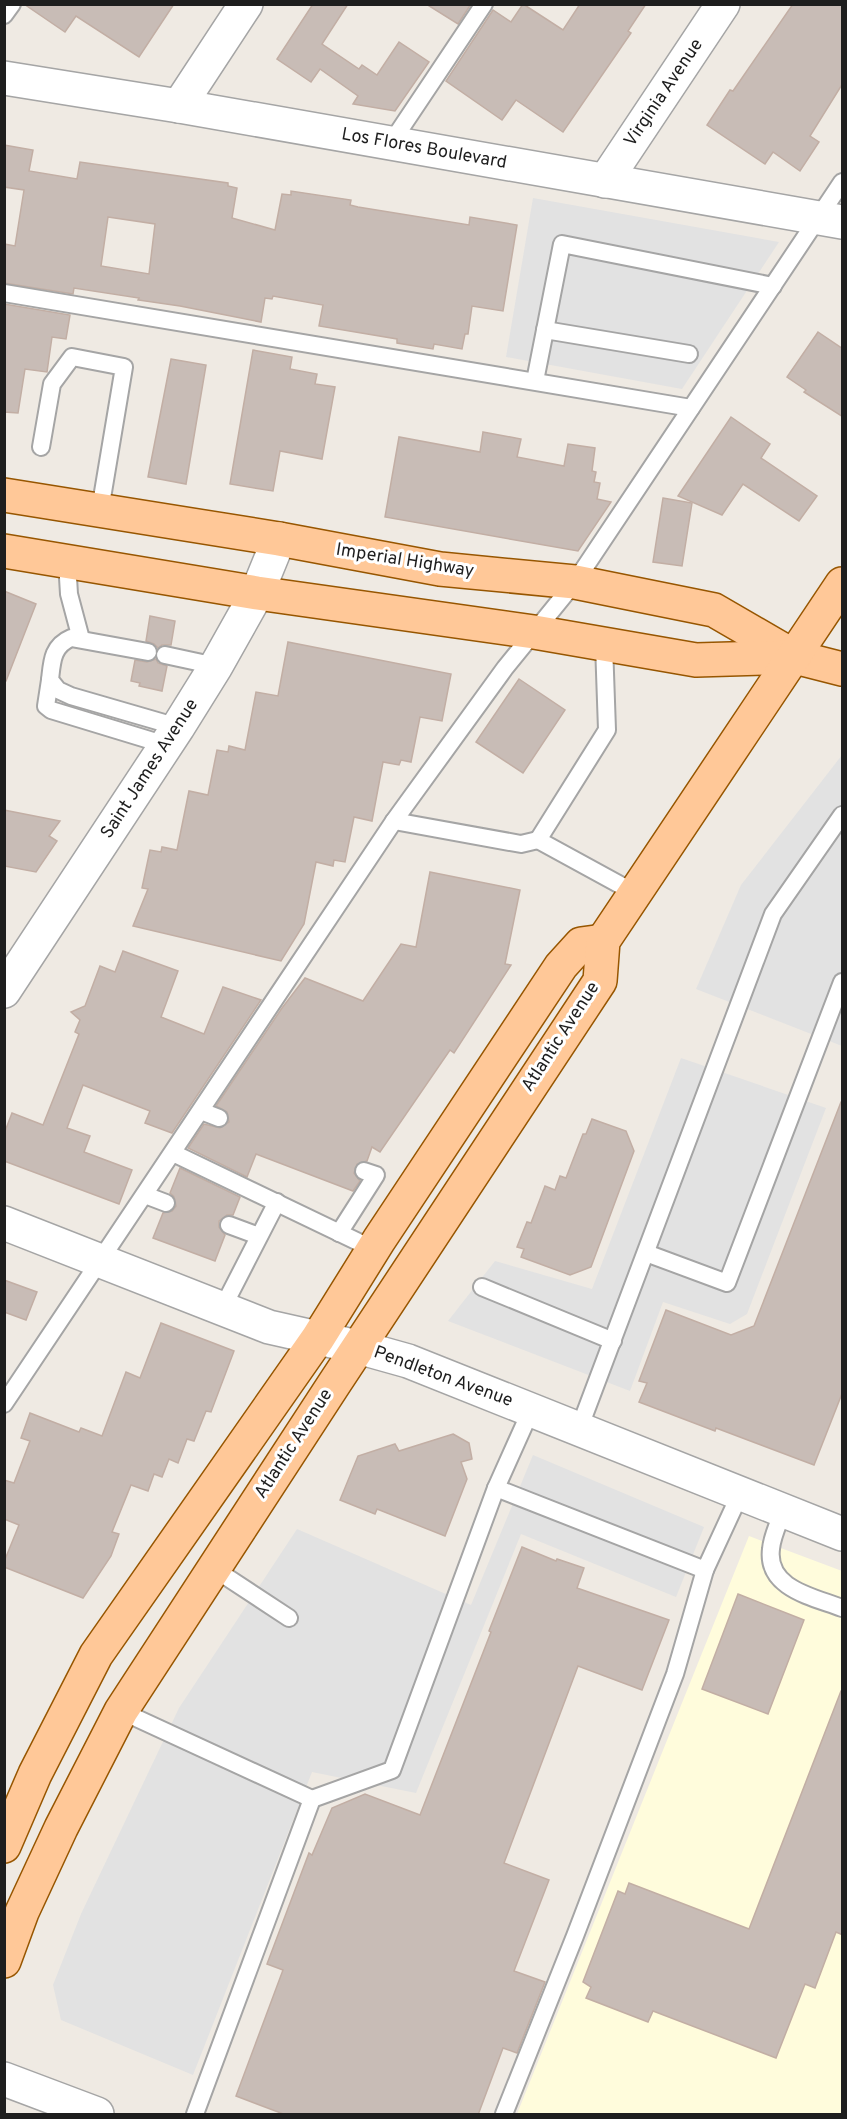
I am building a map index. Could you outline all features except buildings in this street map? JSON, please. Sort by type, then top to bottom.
[{"type":"main road","name":"Imperial Highway","points":[[4,495],[279,539],[440,569],[575,582],[714,610],[795,657]]},
{"type":"main road","name":"Imperial Highway","points":[[4,551],[257,593],[534,632],[696,660],[795,657],[843,669]]},
{"type":"main road","name":"Atlantic Avenue","points":[[4,1961],[22,1912],[61,1828],[121,1711],[600,981],[603,941],[843,584]]},
{"type":"main road","points":[[4,1846],[35,1773],[96,1655],[318,1338],[373,1250],[561,966],[580,944],[603,941]]},
{"type":"street","points":[[179,106],[246,4]]},
{"type":"street","name":"Virginia Avenue","points":[[605,181],[723,4]]},
{"type":"street","name":"Los Flores Boulevard","points":[[4,78],[179,106],[831,220]]},
{"type":"street","name":"Saint James Avenue","points":[[4,991],[216,666],[257,593],[279,539]]},
{"type":"street","name":"Pendleton Avenue","points":[[4,1224],[269,1327],[408,1361],[843,1533]]},
{"type":"street","points":[[4,2079],[97,2115]]},
{"type":"lane","points":[[4,15],[12,4]]},
{"type":"lane","points":[[391,143],[484,4]]},
{"type":"lane","points":[[4,1404],[394,821],[505,668],[575,582],[773,286],[831,220],[843,182]]},
{"type":"lane","points":[[535,381],[562,244],[773,286]]},
{"type":"lane","points":[[4,293],[691,408]]},
{"type":"lane","points":[[545,330],[689,354]]},
{"type":"lane","points":[[41,447],[52,384],[72,357],[124,367],[100,510]]},
{"type":"lane","points":[[67,561],[69,594],[81,639]]},
{"type":"lane","points":[[148,652],[81,639],[71,638],[62,642],[51,664],[46,706],[51,710],[119,731],[172,736]]},
{"type":"lane","points":[[538,840],[607,730],[604,644]]},
{"type":"lane","points":[[165,655],[216,666]]},
{"type":"lane","points":[[50,680],[58,690],[71,696],[172,736]]},
{"type":"lane","points":[[579,1429],[773,914],[843,815]]},
{"type":"lane","points":[[394,821],[521,844],[538,840],[635,893]]},
{"type":"lane","points":[[646,1253],[727,1283],[843,981]]},
{"type":"lane","points":[[201,1111],[219,1118]]},
{"type":"lane","points":[[173,1153],[373,1250]]},
{"type":"lane","points":[[339,1233],[376,1175],[364,1171]]},
{"type":"lane","points":[[145,1195],[166,1203]]},
{"type":"lane","points":[[222,1309],[277,1202]]},
{"type":"lane","points":[[229,1225],[259,1236]]},
{"type":"lane","points":[[482,1287],[613,1341]]},
{"type":"lane","points":[[121,1711],[312,1799],[392,1770],[496,1488],[531,1410]]},
{"type":"lane","points":[[496,1488],[705,1570]]},
{"type":"lane","points":[[504,2115],[670,1685],[705,1570],[741,1492]]},
{"type":"lane","points":[[784,1509],[771,1547],[770,1562],[777,1578],[786,1586],[843,1608]]},
{"type":"lane","points":[[213,1568],[289,1618]]},
{"type":"lane","points":[[195,2115],[312,1799]]},
{"type":"shaded area","points":[[533,198],[779,242],[682,389],[506,357]]},
{"type":"shaded area","points":[[842,755],[842,1046],[696,989],[741,885]]},
{"type":"shaded area","points":[[681,1058],[826,1108],[747,1314],[730,1324],[663,1302],[630,1391],[448,1321],[495,1261],[592,1289]]},
{"type":"shaded area","points":[[533,1455],[704,1527],[676,1597],[521,1534],[416,1793],[312,1772],[193,2075],[61,2020],[53,1985],[81,1914],[179,1708],[297,1529],[471,1605]]},
{"type":"shaded area","points":[[749,1536],[842,1571],[842,2114],[517,2114]]}]
